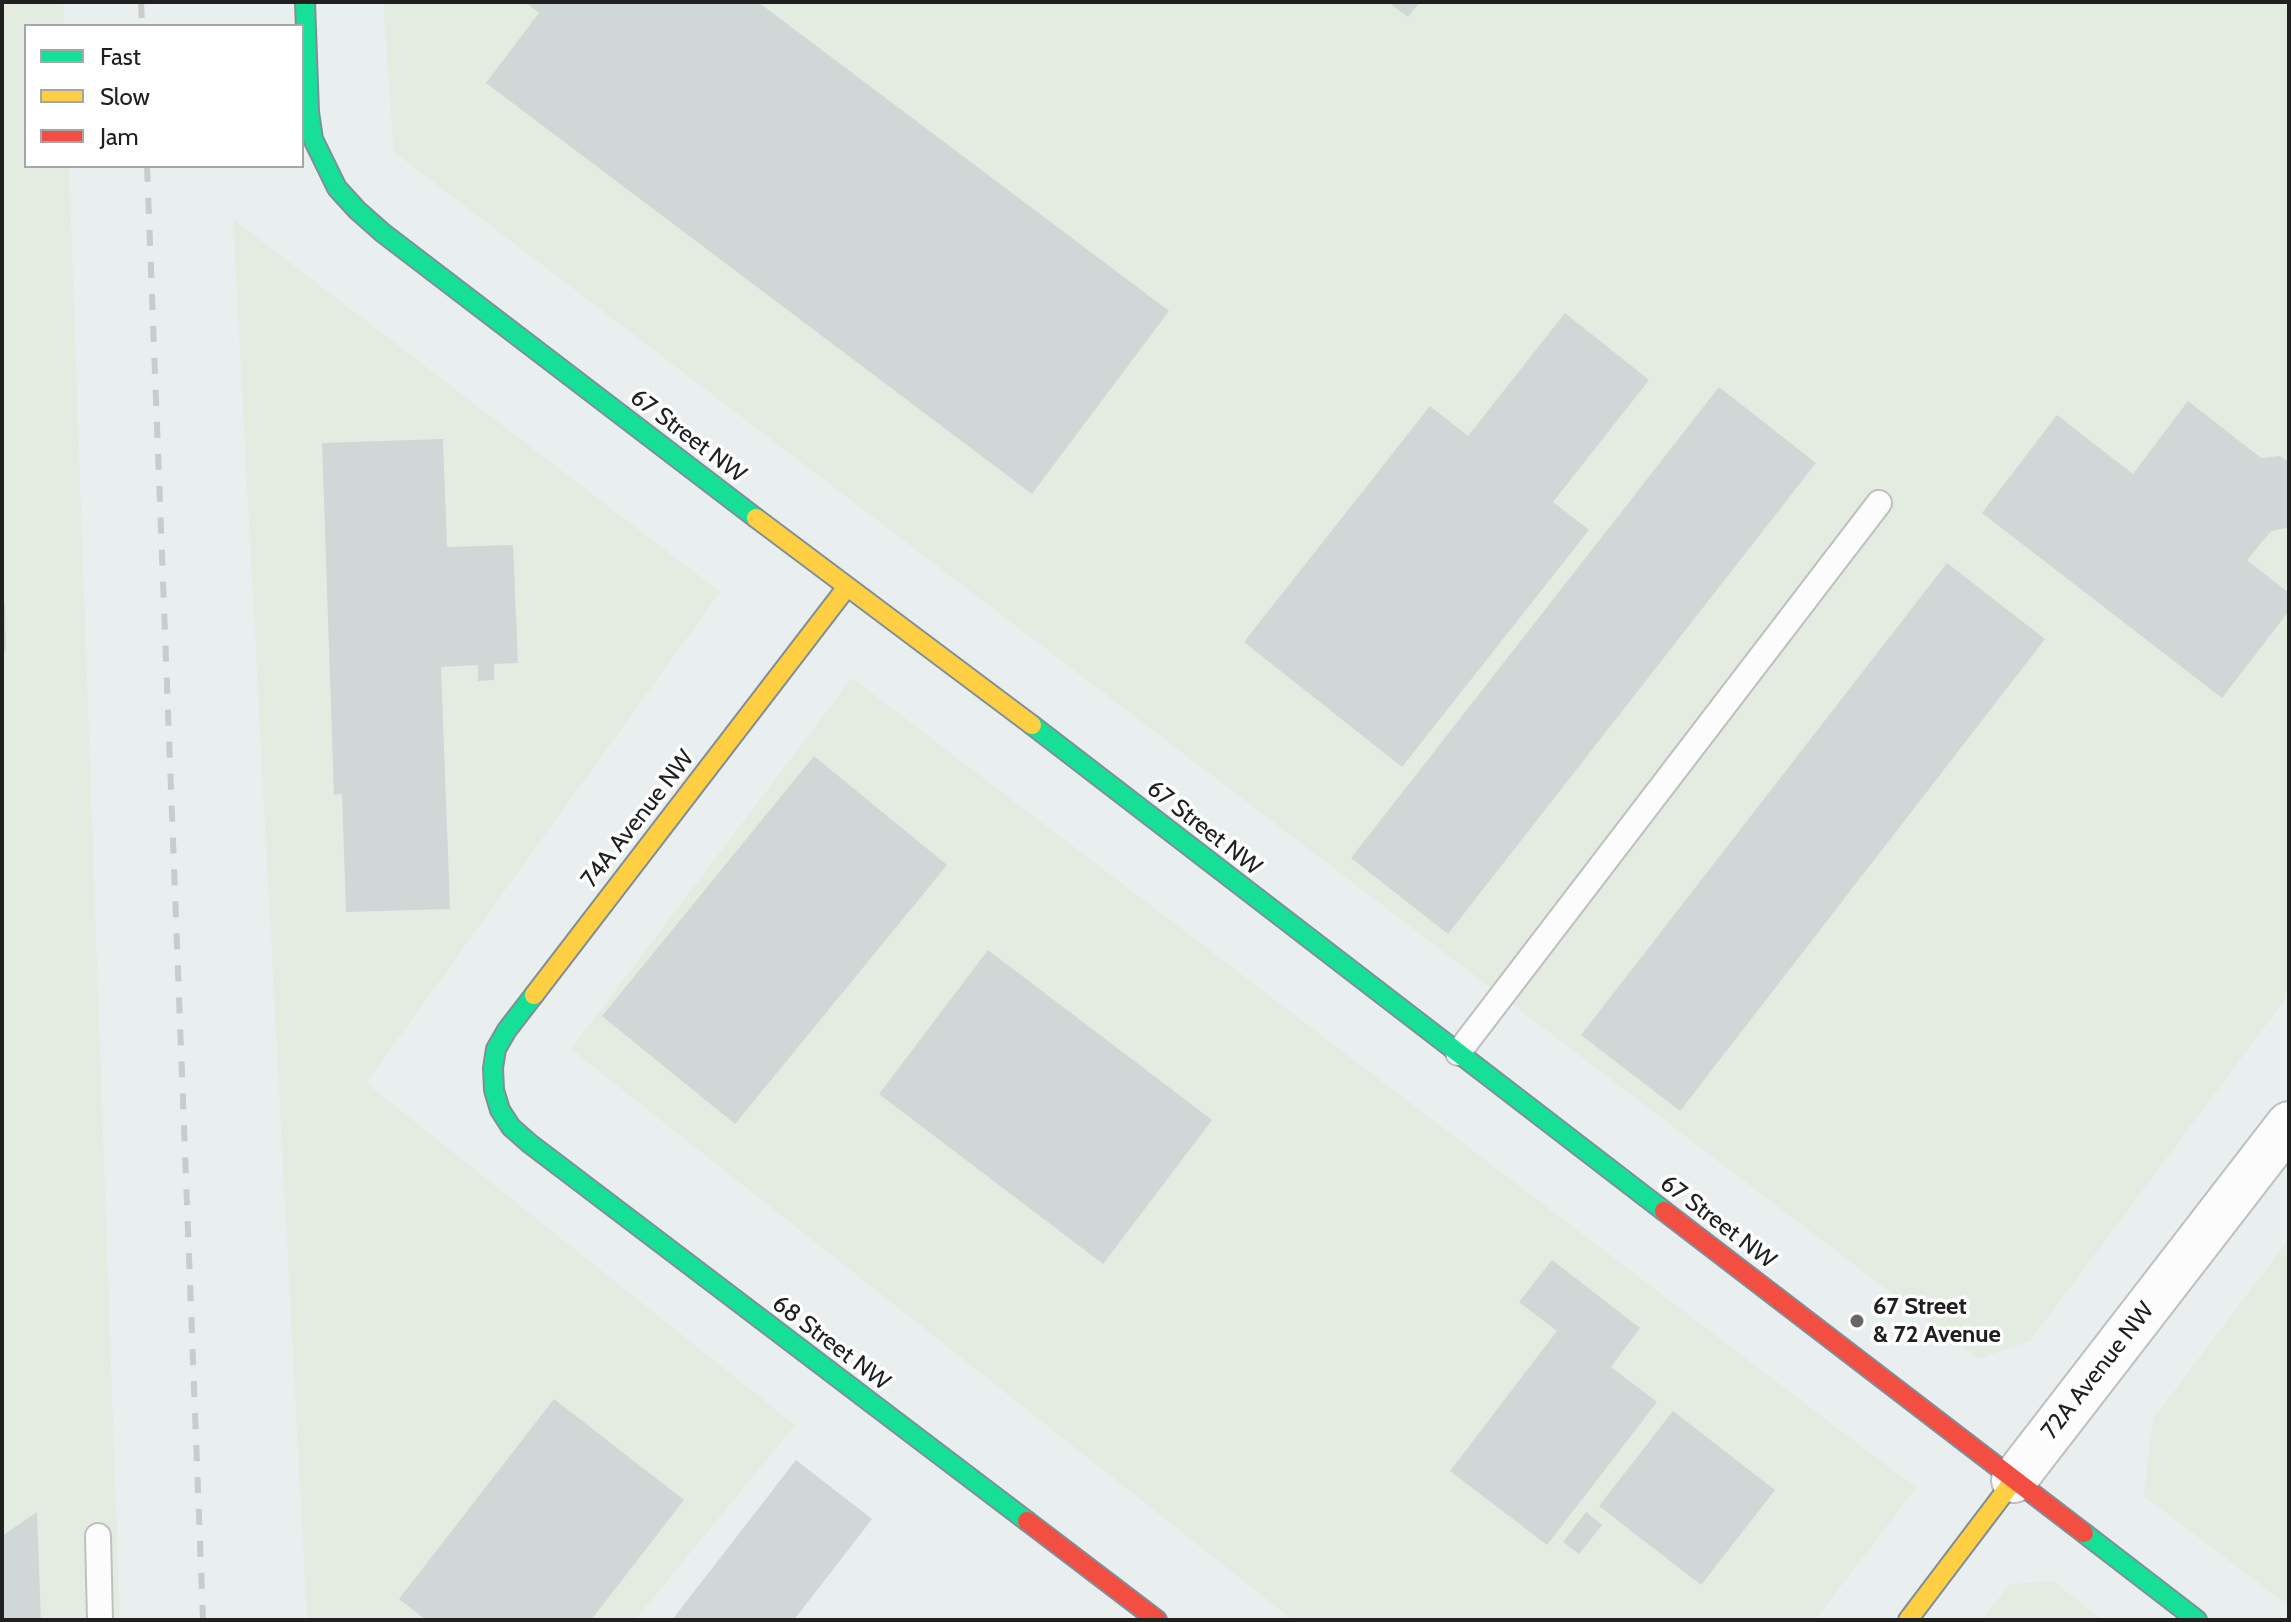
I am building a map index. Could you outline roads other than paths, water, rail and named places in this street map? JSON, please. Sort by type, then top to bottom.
[{"type":"street","name":"67 Street NW","points":[[305,2],[309,112],[313,139],[337,188],[395,243],[957,667],[2197,1620]]},
{"type":"street","name":"74A Avenue NW","points":[[494,1090],[496,1049],[507,1030],[847,587]]},
{"type":"street","name":"68 Street NW","points":[[494,1090],[500,1110],[511,1127],[529,1143],[1157,1620]]},
{"type":"street","name":"72A Avenue NW","points":[[1908,1620],[2289,1124]]},
{"type":"lane","points":[[1458,1053],[1879,503]]},
{"type":"lane","points":[[98,1536],[100,1620]]},
{"type":"railway","points":[[141,2],[142,24]]},
{"type":"railway","points":[[147,168],[203,1620]]},
{"type":"place","name":"67 Street & 72 Avenue","points":[[1857,1321]]}]
